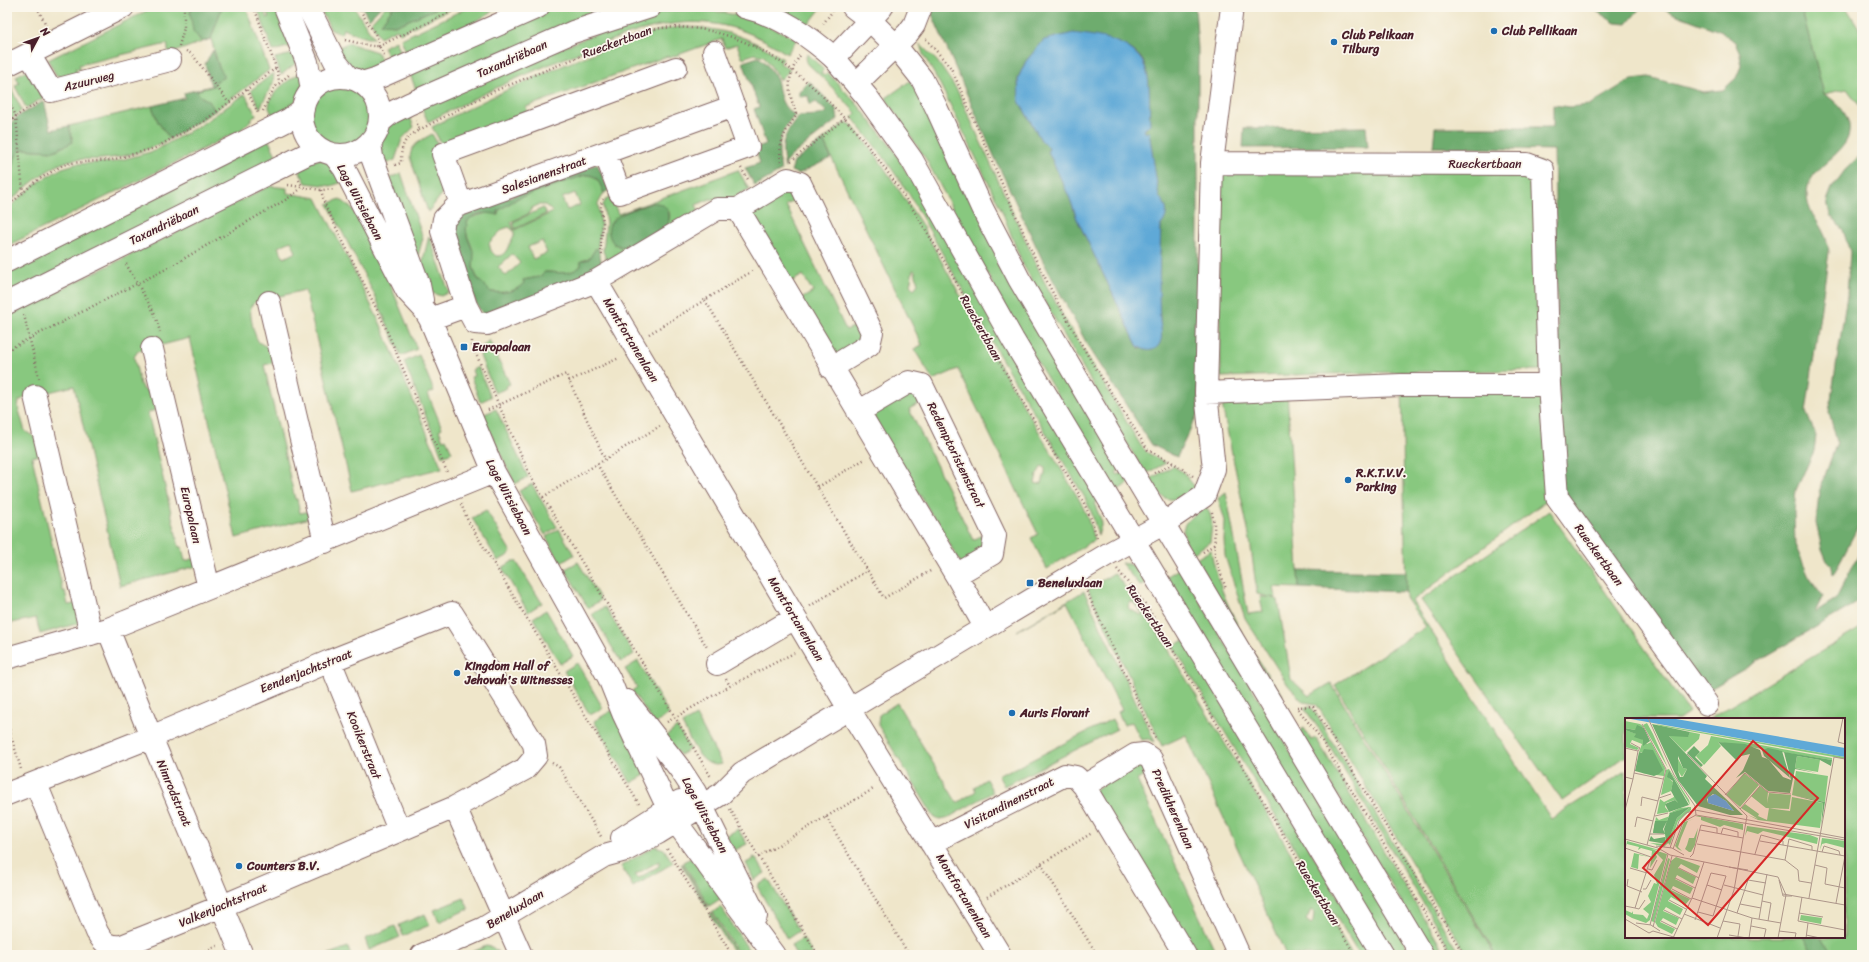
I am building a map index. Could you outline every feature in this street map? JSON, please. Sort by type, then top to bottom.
[{"type":"street","points":[[7,65],[123,7]]},
{"type":"street","points":[[285,7],[307,62],[307,99],[304,128],[308,137],[328,152],[354,154],[370,143],[377,134],[380,122],[379,104],[369,88],[355,80],[335,60],[308,7]]},
{"type":"street","points":[[7,261],[290,119],[307,99],[328,79],[355,80],[375,78],[538,7]]},
{"type":"street","name":"Taxandriëbaan","points":[[380,122],[392,113],[409,104],[573,32],[650,7]]},
{"type":"street","points":[[744,7],[773,16],[790,25],[812,39],[834,58],[868,11],[922,79],[982,208],[1019,279],[1163,524],[1422,955]]},
{"type":"street","points":[[1163,524],[1204,496],[1214,469],[1206,393],[1212,163],[1232,7]]},
{"type":"street","points":[[856,84],[895,45],[918,16]]},
{"type":"street","points":[[605,153],[620,193],[748,147],[714,52]]},
{"type":"street","name":"Azuurweg","points":[[29,54],[51,90],[174,53]]},
{"type":"street","name":"Rueckertbaan","points":[[834,58],[872,103],[912,160],[1013,340],[1383,955]]},
{"type":"street","points":[[461,204],[443,154],[676,68]]},
{"type":"street","name":"Salesianenstraat","points":[[470,314],[442,232],[444,219],[457,206],[734,106]]},
{"type":"street","name":"Lage Witsiebaan","points":[[370,143],[372,157],[419,285],[427,314],[494,472],[609,678],[623,713],[672,815],[741,912],[771,950]]},
{"type":"street","name":"Taxandriëbaan","points":[[15,307],[307,154],[328,152]]},
{"type":"street","name":"Lage Witsiebaan","points":[[328,152],[344,168],[407,291],[427,314]]},
{"type":"street","name":"Rueckertbaan","points":[[1212,163],[1527,164],[1543,170],[1549,385],[1557,496],[1707,704]]},
{"type":"street","points":[[427,314],[470,314],[487,324],[603,276],[717,209],[738,209],[788,179],[800,183],[872,332],[869,345],[832,368]]},
{"type":"street","points":[[738,209],[952,568],[985,627]]},
{"type":"street","name":"Montfortanenlaan","points":[[603,276],[635,346],[811,644],[1000,955]]},
{"type":"street","points":[[269,302],[325,542]]},
{"type":"street","name":"Europalaan","points":[[152,349],[209,588]]},
{"type":"street","name":"Redemptoristenstraat","points":[[858,412],[909,382],[922,385],[995,536],[992,554],[952,568]]},
{"type":"street","points":[[1206,393],[1401,385],[1549,385]]},
{"type":"street","points":[[35,396],[100,632]]},
{"type":"street","points":[[7,658],[100,632],[325,542],[494,472]]},
{"type":"street","name":"Beneluxlaan","points":[[422,955],[484,928],[604,856],[619,840],[653,826],[717,788],[724,776],[742,773],[1108,554],[1163,524]]},
{"type":"street","name":"Eendenjachtstraat","points":[[23,788],[330,661],[452,613],[534,744],[536,756]]},
{"type":"street","points":[[717,664],[795,616]]},
{"type":"street","name":"Nimrodstraat","points":[[100,632],[151,736],[238,947]]},
{"type":"street","name":"Kooikerstraat","points":[[330,661],[399,830]]},
{"type":"street","name":"Lage Witsiebaan","points":[[609,678],[680,769],[699,799],[751,905],[771,950]]},
{"type":"street","name":"Predikherenlaan","points":[[1084,786],[1135,755],[1144,754],[1150,759],[1239,955]]},
{"type":"street","name":"Valkenjachtstraat","points":[[23,788],[97,932],[103,941],[112,947],[122,946],[222,906],[455,807],[525,769],[536,756]]},
{"type":"street","name":"Visitandinenstraat","points":[[931,843],[1065,775],[1076,777],[1084,786]]},
{"type":"street","points":[[1084,786],[1185,955]]},
{"type":"street","points":[[455,807],[520,955]]},
{"type":"path","points":[[184,7],[184,28],[174,53],[192,54],[229,104]]},
{"type":"path","points":[[254,7],[276,68],[279,82]]},
{"type":"path","points":[[358,7],[377,37],[379,46],[461,7]]},
{"type":"path","points":[[918,16],[951,68],[1045,278],[1091,360],[1137,435],[1148,450],[1175,464],[1193,476],[1204,496],[1213,514],[1215,556],[1229,596]]},
{"type":"path","name":"Rueckertbaan","points":[[419,130],[492,92],[639,32],[663,26]]},
{"type":"path","points":[[790,60],[800,68]]},
{"type":"path","points":[[788,179],[782,168],[779,152],[786,129],[796,116],[789,87],[789,80],[795,63]]},
{"type":"path","points":[[7,207],[45,174],[63,165],[70,163],[112,160],[155,148],[204,121],[276,68]]},
{"type":"path","points":[[7,125],[16,116],[44,100],[51,90]]},
{"type":"path","points":[[7,98],[16,116],[23,193]]},
{"type":"path","name":"Rueckertbaan","points":[[843,110],[874,149],[918,214],[1002,366],[1083,501],[1092,521],[1096,537],[1150,612],[1355,955]]},
{"type":"path","points":[[788,179],[787,169],[792,160],[848,116]]},
{"type":"path","points":[[735,152],[742,169],[758,197]]},
{"type":"path","points":[[7,350],[137,284],[286,199],[299,190],[302,186]]},
{"type":"path","points":[[603,276],[600,244],[603,223],[601,203],[605,196],[618,189]]},
{"type":"path","points":[[321,190],[325,205],[384,324],[468,521],[732,955]]},
{"type":"path","points":[[569,381],[635,346],[705,300],[769,262]]},
{"type":"path","points":[[125,263],[155,314],[162,345],[152,349]]},
{"type":"path","points":[[705,300],[884,598],[952,568]]},
{"type":"path","points":[[15,307],[29,339],[41,386],[39,394],[35,396]]},
{"type":"path","points":[[470,314],[472,345],[532,479],[818,955]]},
{"type":"path","points":[[471,418],[566,374],[605,459]]},
{"type":"path","points":[[543,497],[676,416]]},
{"type":"path","points":[[818,487],[881,450]]},
{"type":"path","points":[[597,464],[730,686]]},
{"type":"path","points":[[795,616],[868,570]]},
{"type":"path","points":[[1078,572],[1159,746],[1150,759]]},
{"type":"path","points":[[652,733],[675,716],[811,644]]},
{"type":"path","points":[[1292,701],[1322,742],[1450,955]]},
{"type":"path","points":[[1297,707],[1313,706],[1464,955]]},
{"type":"path","points":[[7,722],[23,788]]},
{"type":"path","points":[[562,772],[595,826]]},
{"type":"path","points":[[758,857],[892,778]]},
{"type":"path","points":[[826,817],[910,955]]},
{"type":"path","points":[[971,907],[1107,824]]},
{"type":"path","points":[[1041,864],[1096,955]]},
{"type":"path","points":[[194,955],[238,947]]},
{"type":"green space","points":[[154,7],[193,7],[190,12],[199,39],[202,42],[169,54],[167,44],[79,65],[81,70],[75,68],[77,73],[61,77],[56,75],[48,60]]},
{"type":"green space","points":[[193,7],[222,7],[211,39],[202,42],[193,31],[190,12]]},
{"type":"green space","points":[[222,7],[246,7],[269,70],[215,111],[209,101],[200,96],[197,92],[198,90],[214,86],[215,82],[224,77],[219,67],[211,39]]},
{"type":"green space","points":[[257,7],[262,7],[267,18],[269,17],[264,7],[280,7],[295,45],[273,51]]},
{"type":"green space","points":[[319,7],[354,7],[374,38],[367,38],[343,29],[341,34],[331,30]]},
{"type":"green space","points":[[362,7],[381,7],[369,19]]},
{"type":"green space","points":[[385,7],[393,7],[381,24],[397,25],[440,7],[455,7],[400,33],[397,29],[380,37],[371,22]]},
{"type":"green space","points":[[393,7],[440,7],[397,25],[381,24]]},
{"type":"green space","points":[[469,7],[495,7],[496,9],[467,27],[407,56],[401,39]]},
{"type":"green space","points":[[547,7],[622,7],[417,93],[408,68]]},
{"type":"green space","points":[[775,7],[822,7],[808,25]]},
{"type":"green space","points":[[932,7],[1195,7],[1198,49],[1198,413],[1177,457],[1152,445],[1088,346],[1043,261],[994,156],[931,12]],"holes":[[[1044,40],[1120,44],[1137,54],[1145,65],[1148,98],[1147,128],[1144,130],[1146,133],[1149,132],[1159,198],[1164,204],[1166,211],[1165,218],[1161,225],[1158,287],[1161,338],[1158,346],[1152,350],[1139,348],[1137,345],[1077,219],[1070,199],[1048,151],[1049,147],[1042,142],[1019,101],[1018,78],[1026,61]]]},
{"type":"green space","points":[[1590,7],[1641,7],[1627,24],[1615,23]]},
{"type":"green space","points":[[1661,7],[1801,7],[1824,94],[1843,110],[1847,118],[1849,130],[1847,140],[1816,173],[1810,182],[1807,192],[1808,204],[1825,236],[1829,252],[1806,412],[1816,436],[1814,451],[1796,490],[1794,512],[1795,545],[1809,577],[1823,596],[1815,612],[1836,599],[1862,548],[1862,600],[1705,692],[1561,494],[1554,150],[1433,147],[1435,127],[1553,127],[1553,105],[1570,107],[1589,105],[1632,79],[1649,77],[1703,92],[1723,90],[1736,78],[1741,66],[1740,53],[1735,42],[1722,32],[1672,13]]},
{"type":"green space","points":[[1801,7],[1846,7],[1862,33],[1862,109],[1847,89],[1824,94]]},
{"type":"green space","points":[[693,9],[721,12],[750,18],[797,39],[787,54],[758,37],[731,27],[704,23],[678,23],[625,35],[597,45],[532,72],[428,122],[420,104],[649,13]]},
{"type":"green space","points":[[679,27],[707,28],[734,34],[771,51],[783,59],[780,63],[790,70],[780,80],[764,56],[755,54],[742,58],[737,44],[725,48],[722,39],[669,58],[668,56],[526,107],[530,117],[442,145],[432,127],[507,90],[584,57],[643,35]]},
{"type":"green space","points":[[396,41],[400,50],[399,59],[392,63],[383,47]]},
{"type":"green space","points":[[348,43],[377,52],[385,66],[367,70],[356,69],[335,49]]},
{"type":"green space","points":[[920,44],[937,61],[957,90],[1043,279],[1063,316],[1141,446],[1148,453],[1166,463],[1145,474],[1022,263],[1002,211],[941,86],[923,54]]},
{"type":"green space","points":[[213,50],[224,77],[211,86],[205,64]]},
{"type":"green space","points":[[298,53],[296,63],[281,75],[275,58]]},
{"type":"green space","points":[[808,54],[824,70],[821,73],[825,76],[828,73],[857,104],[893,149],[1100,499],[1094,503],[1102,522],[1098,536],[1092,514],[1085,498],[998,353],[909,194],[885,159],[852,117],[856,113],[807,63],[806,57]]},
{"type":"green space","points":[[758,57],[764,61],[773,73],[777,81],[784,106],[795,115],[785,128],[780,140],[779,154],[781,171],[755,186],[745,168],[760,163],[755,148],[766,144],[754,109],[759,107],[743,62]]},
{"type":"green space","points":[[30,69],[43,98],[26,108],[15,86],[19,83],[16,76]]},
{"type":"green space","points":[[304,70],[300,94],[293,104],[275,121],[269,108],[273,96],[287,81]]},
{"type":"green space","points":[[274,73],[273,83],[260,108],[251,90]]},
{"type":"green space","points":[[809,81],[836,109],[838,119],[790,157],[786,162],[785,168],[783,146],[789,129],[799,116],[819,115],[827,112],[816,102],[810,105],[808,96],[799,96],[799,92]]},
{"type":"green space","points":[[910,81],[1121,469],[1116,472],[1118,475],[1123,472],[1129,483],[1115,492],[1009,314],[927,161],[886,98]]},
{"type":"green space","points":[[341,85],[358,90],[363,94],[367,99],[372,116],[367,133],[363,138],[358,142],[341,147],[324,142],[319,138],[315,133],[310,116],[315,99],[319,94],[324,90]]},
{"type":"green space","points":[[210,86],[198,90],[197,92],[200,96],[209,101],[215,111],[170,139],[158,122],[152,106],[185,98],[184,93]]},
{"type":"green space","points":[[11,88],[22,110],[7,123],[7,90]]},
{"type":"green space","points":[[245,94],[256,115],[241,130],[7,246],[7,209],[37,183],[62,168],[75,164],[113,162],[154,151],[202,124]]},
{"type":"green space","points":[[44,101],[51,130],[69,126],[73,142],[54,151],[21,149],[14,160],[10,173],[10,187],[13,199],[7,204],[7,127],[17,117]]},
{"type":"green space","points":[[152,106],[158,122],[170,139],[146,150],[129,155],[102,159],[68,161],[60,164],[32,182],[13,199],[10,187],[10,173],[14,160],[21,149],[54,151],[73,142],[69,126]]},
{"type":"green space","points":[[407,110],[414,127],[402,139],[395,160],[379,167],[384,134]]},
{"type":"green space","points":[[847,123],[852,125],[877,157],[920,222],[983,337],[1080,501],[1087,516],[1094,540],[1047,569],[1031,538],[1038,534],[958,369],[933,380],[914,349],[922,345],[823,140],[842,125]],"holes":[[[913,270],[915,271],[918,284],[914,289],[910,285]],[[1042,466],[1045,468],[1045,473],[1042,483],[1038,484],[1035,483],[1037,474]]]},
{"type":"green space","points":[[1366,127],[1368,147],[1243,148],[1244,128]]},
{"type":"green space","points":[[432,134],[439,146],[433,148],[447,188],[444,188],[439,198],[428,212],[410,157],[412,149],[421,140]]},
{"type":"green space","points":[[267,137],[279,161],[7,296],[7,266]]},
{"type":"green space","points":[[823,140],[831,158],[798,174],[791,171],[794,162]]},
{"type":"green space","points":[[1862,154],[1862,519],[1833,575],[1832,566],[1827,561],[1822,549],[1816,523],[1819,492],[1837,442],[1829,412],[1847,295],[1850,252],[1843,230],[1830,215],[1827,201],[1832,188],[1845,170]]},
{"type":"green space","points":[[320,159],[332,164],[346,181],[331,186],[306,183],[296,165]]},
{"type":"green space","points":[[1221,159],[1541,162],[1547,370],[1395,372],[1221,377],[1219,276]]},
{"type":"green space","points":[[597,164],[609,190],[604,193],[598,180],[593,176],[585,175],[518,198],[498,211],[498,215],[490,213],[481,214],[473,216],[467,222],[467,236],[474,254],[473,268],[477,278],[491,292],[513,291],[524,283],[523,280],[539,277],[545,272],[564,273],[577,269],[581,266],[581,261],[589,259],[596,248],[599,251],[602,264],[592,270],[593,274],[494,315],[483,314],[473,297],[468,283],[455,240],[451,219]]},
{"type":"green space","points":[[738,170],[749,189],[730,200],[710,199],[696,205],[699,211],[619,259],[616,255],[607,261],[603,251],[606,223],[603,205],[606,199],[611,196],[618,214]],"holes":[[[652,203],[666,208],[670,215],[668,222],[654,235],[634,244],[619,247],[609,229],[611,223],[615,218],[633,209]]]},
{"type":"green space","points":[[401,173],[423,238],[416,263],[383,181]]},
{"type":"green space","points":[[585,175],[593,176],[598,180],[604,193],[598,204],[601,225],[598,243],[599,251],[596,248],[589,259],[581,261],[581,266],[572,271],[564,273],[545,272],[539,277],[523,280],[524,283],[513,291],[491,292],[481,283],[473,268],[473,251],[466,231],[467,222],[470,218],[490,212],[498,215],[498,211],[518,198]],"holes":[[[575,193],[580,205],[567,210],[562,198]],[[538,205],[545,205],[553,212],[514,230],[511,222],[528,214],[532,208]],[[509,227],[514,231],[514,237],[505,252],[500,256],[496,256],[491,251],[489,243],[503,229]],[[542,241],[547,253],[533,259],[528,247]],[[512,254],[520,263],[506,276],[498,267]]]},
{"type":"green space","points":[[270,186],[287,188],[287,193],[317,198],[380,323],[442,468],[352,491],[305,290],[255,302],[251,306],[252,325],[258,341],[271,349],[273,363],[264,365],[295,499],[297,499],[300,513],[311,511],[313,517],[236,538],[190,338],[138,351],[134,357],[140,384],[143,389],[155,395],[155,410],[148,413],[179,547],[182,547],[185,561],[196,558],[197,566],[120,586],[74,386],[24,398],[19,401],[18,407],[25,431],[39,440],[39,455],[32,457],[63,591],[65,591],[68,605],[79,603],[83,622],[40,634],[36,618],[7,624],[7,316]],"holes":[[[291,241],[296,252],[284,258],[278,247]]]},
{"type":"green space","points":[[788,191],[794,193],[799,199],[786,205],[846,330],[860,324],[862,330],[862,335],[857,344],[836,355],[830,353],[748,215],[754,208],[772,197]],"holes":[[[803,275],[813,292],[801,299],[791,282]]]},
{"type":"green space","points":[[340,199],[353,209],[384,269],[417,349],[401,356],[375,296],[328,204]]},
{"type":"green space","points":[[652,203],[661,204],[667,210],[669,218],[666,227],[628,246],[622,247],[614,244],[609,235],[609,227],[612,221],[627,212]]},
{"type":"green space","points":[[543,208],[546,214],[515,229],[513,222]]},
{"type":"green space","points":[[429,236],[449,292],[441,296],[432,293],[421,268]]},
{"type":"green space","points":[[489,340],[510,384],[506,386],[507,388],[495,393],[480,356],[482,347]]},
{"type":"green space","points":[[419,355],[434,391],[428,394],[442,428],[439,430],[443,440],[446,439],[452,452],[442,456],[404,362]]},
{"type":"green space","points":[[478,367],[491,397],[480,402],[471,377],[474,376],[472,370]]},
{"type":"green space","points":[[1548,384],[1550,498],[1412,601],[1551,819],[1625,772],[1625,938],[1804,938],[1814,955],[1496,955],[1335,685],[1426,627],[1406,598],[1402,385]]},
{"type":"green space","points":[[1287,390],[1299,588],[1274,587],[1276,598],[1270,597],[1278,600],[1291,679],[1309,696],[1331,683],[1495,955],[1467,955],[1319,708],[1316,704],[1303,702],[1288,685],[1245,618],[1225,556],[1225,521],[1218,498],[1226,492],[1248,614],[1263,612],[1260,597],[1269,597],[1257,594],[1250,540],[1223,410],[1222,393]]},
{"type":"green space","points":[[911,391],[922,402],[909,409],[973,540],[985,534],[989,543],[962,565],[870,412]]},
{"type":"green space","points":[[496,409],[528,477],[515,484],[482,415]]},
{"type":"green space","points":[[1173,466],[1183,472],[1195,487],[1193,491],[1179,498],[1168,499],[1158,493],[1148,480]]},
{"type":"green space","points":[[532,484],[557,527],[545,535],[519,491]]},
{"type":"green space","points":[[1205,508],[1210,514],[1211,519],[1210,542],[1192,554],[1184,537],[1184,526],[1186,522]]},
{"type":"green space","points":[[486,510],[511,552],[509,555],[498,561],[472,518]]},
{"type":"green space","points":[[1549,511],[1689,712],[1680,718],[1625,718],[1625,757],[1562,801],[1421,600]]},
{"type":"green space","points":[[559,529],[574,555],[561,563],[546,537]]},
{"type":"green space","points":[[1211,550],[1221,587],[1229,607],[1238,626],[1260,663],[1283,695],[1279,698],[1196,559]]},
{"type":"green space","points":[[513,561],[516,561],[542,603],[528,612],[502,568]]},
{"type":"green space","points":[[578,562],[601,600],[588,608],[565,569]]},
{"type":"green space","points":[[1121,563],[1137,568],[1148,581],[1140,586]]},
{"type":"green space","points":[[1180,568],[1412,955],[1392,955],[1166,577]]},
{"type":"green space","points":[[1298,570],[1406,572],[1406,592],[1299,588]]},
{"type":"green space","points":[[1114,573],[1149,617],[1352,955],[1286,955],[1186,735],[1162,746],[1088,589]],"holes":[[[1130,602],[1133,602],[1144,616],[1130,610],[1128,607]],[[1311,910],[1314,912],[1313,922],[1311,924],[1306,920]]]},
{"type":"green space","points":[[1084,591],[1155,742],[1149,739],[1141,740],[1132,722],[1124,725],[1118,712],[1122,710],[1067,602],[1017,631]]},
{"type":"green space","points":[[605,607],[634,654],[621,662],[592,614]]},
{"type":"green space","points":[[546,610],[573,656],[560,664],[533,618]]},
{"type":"green space","points":[[1862,627],[1862,955],[1833,955],[1823,938],[1845,938],[1845,718],[1711,718]]},
{"type":"green space","points":[[1184,640],[1373,955],[1359,955],[1173,646]]},
{"type":"green space","points":[[638,661],[669,714],[655,724],[632,691],[637,687],[625,669]]},
{"type":"green space","points":[[577,663],[603,708],[590,715],[564,671]]},
{"type":"green space","points":[[897,703],[957,803],[976,791],[974,787],[986,779],[993,792],[946,819],[939,820],[934,817],[878,725],[879,715]]},
{"type":"green space","points":[[1311,707],[1460,955],[1454,955],[1322,733],[1304,708]]},
{"type":"green space","points":[[613,710],[645,775],[631,783],[594,721]]},
{"type":"green space","points":[[696,716],[722,764],[715,765],[708,763],[697,752],[693,745],[682,724]]},
{"type":"green space","points":[[1112,719],[1117,729],[1004,786],[998,775],[1005,771],[1006,773]]},
{"type":"green space","points":[[677,727],[690,749],[680,755],[665,737]]},
{"type":"green space","points":[[1304,728],[1311,740],[1316,738],[1446,955],[1433,955],[1299,731]]},
{"type":"green space","points":[[1140,763],[1152,773],[1137,780],[1217,955],[1191,955],[1094,790]]},
{"type":"green space","points":[[738,829],[747,844],[733,851],[726,836]]},
{"type":"green space","points":[[655,846],[664,849],[673,863],[633,887],[621,866]],"holes":[[[659,861],[659,866],[639,878],[635,875]]]},
{"type":"green space","points":[[753,857],[756,858],[765,873],[754,880],[746,863],[754,859]]},
{"type":"green space","points":[[691,858],[722,898],[709,906],[683,862]]},
{"type":"green space","points":[[682,863],[708,907],[707,908],[681,864]]},
{"type":"green space","points":[[768,879],[799,931],[787,939],[757,886]]},
{"type":"green space","points":[[464,898],[469,910],[439,922],[434,910]]},
{"type":"green space","points":[[721,907],[752,955],[739,955],[713,912]]},
{"type":"green space","points":[[712,913],[737,955],[735,955],[710,914]]},
{"type":"green space","points":[[425,914],[430,925],[403,936],[399,925]]},
{"type":"green space","points":[[395,926],[400,937],[369,950],[365,939]]},
{"type":"green space","points":[[803,938],[813,955],[796,955],[791,945]]},
{"type":"green space","points":[[1804,938],[1823,938],[1833,955],[1814,955]]},
{"type":"green space","points":[[486,946],[492,947],[498,952],[492,955],[466,955]]},
{"type":"green space","points":[[348,947],[351,955],[329,954]]},
{"type":"water","points":[[1073,33],[1104,38],[1125,46],[1141,59],[1148,75],[1150,124],[1144,130],[1146,133],[1149,131],[1159,197],[1166,207],[1164,222],[1161,225],[1159,273],[1160,321],[1162,332],[1160,343],[1155,349],[1152,350],[1143,349],[1137,345],[1077,219],[1070,199],[1048,151],[1049,147],[1042,142],[1019,101],[1018,78],[1026,61],[1044,40]]},
{"type":"place","name":"Club Pellikaan","points":[[1494,31]]},
{"type":"place","name":"Club Pelikaan Tilburg","points":[[1334,42]]},
{"type":"place","name":"Europalaan","points":[[464,347]]},
{"type":"place","name":"R.K.T.V.V. Parking","points":[[1348,480]]},
{"type":"place","name":"Beneluxlaan","points":[[1030,583]]},
{"type":"place","name":"Kingdom Hall of Jehovah's Witnesses","points":[[457,673]]},
{"type":"place","name":"Auris Florant","points":[[1012,713]]},
{"type":"place","name":"Counters B.V.","points":[[239,866]]}]
